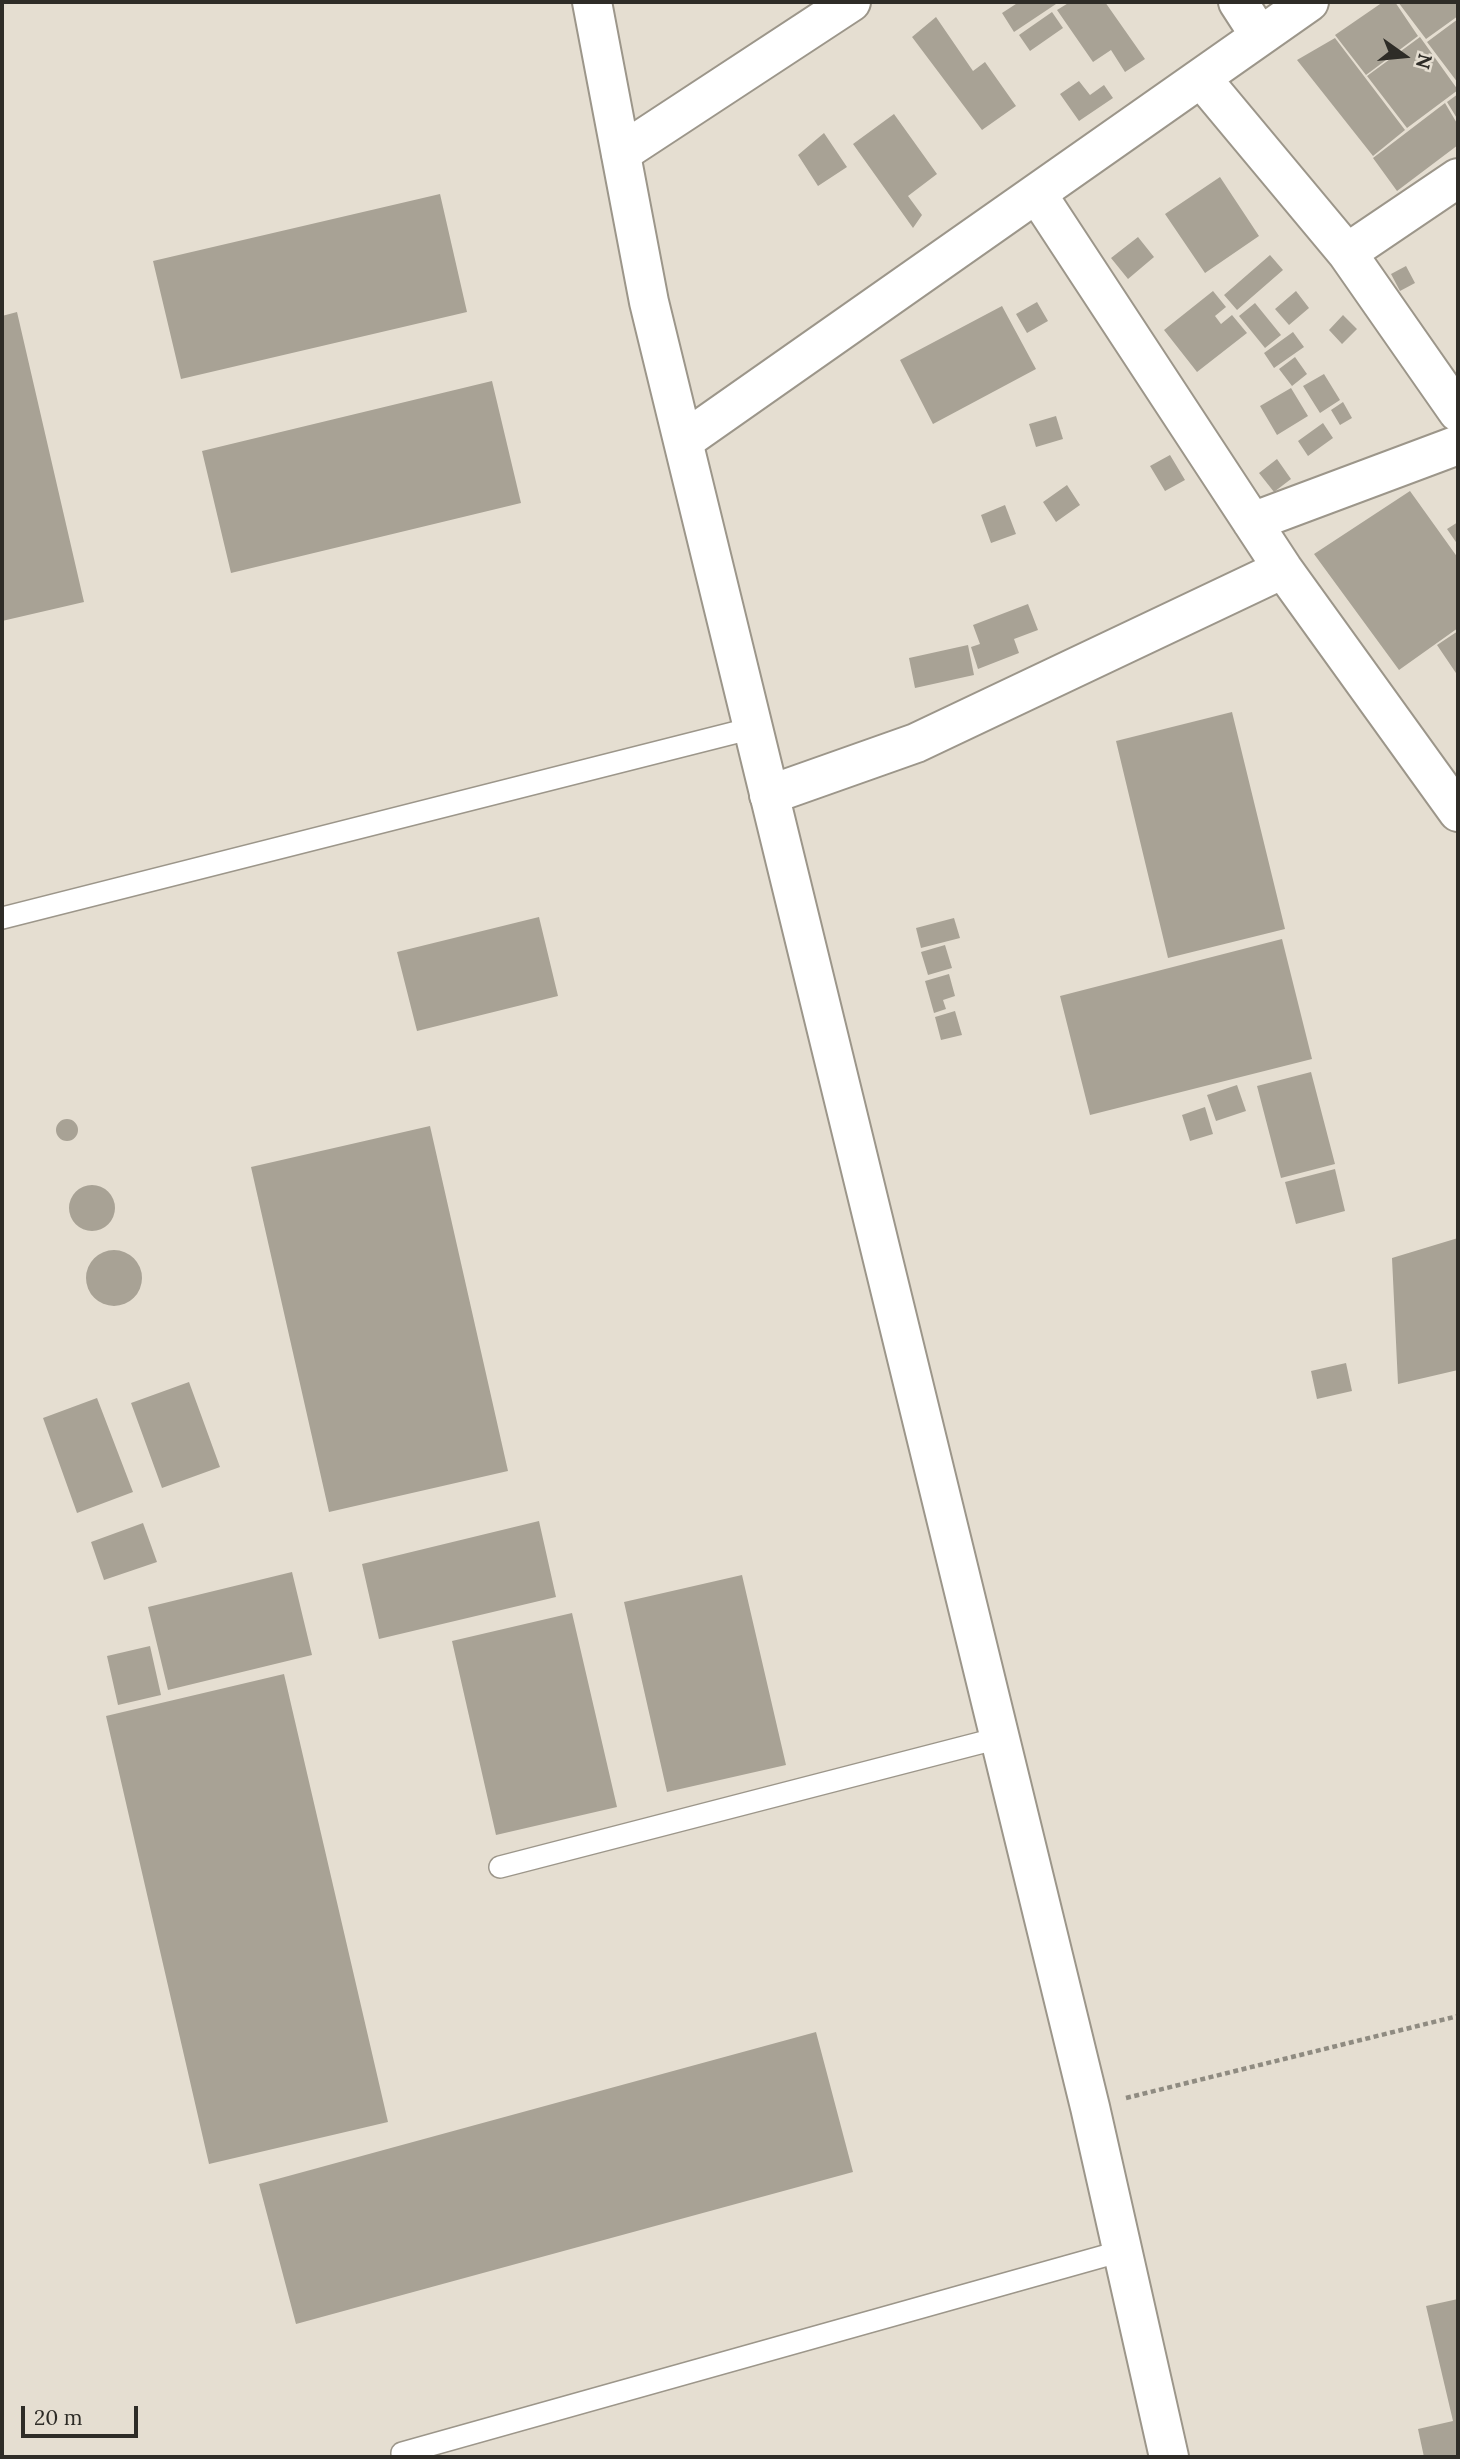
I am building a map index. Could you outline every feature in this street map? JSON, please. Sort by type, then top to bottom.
[{"type":"street","points":[[592,2],[649,302],[685,440],[752,728],[1090,2107],[1169,2457]]},
{"type":"street","points":[[621,153],[851,2]]},
{"type":"street","points":[[1238,2],[1260,36]]},
{"type":"street","points":[[685,440],[1309,2]]},
{"type":"street","points":[[1201,78],[1347,253],[1458,412]]},
{"type":"street","points":[[1347,253],[1458,178]]},
{"type":"street","points":[[1037,194],[1283,569],[1458,812]]},
{"type":"street","points":[[1252,522],[1458,445]]},
{"type":"street","points":[[769,795],[916,743],[1283,569]]},
{"type":"lane","points":[[2,918],[752,728]]},
{"type":"lane","points":[[500,1867],[999,1738]]},
{"type":"lane","points":[[402,2453],[1122,2251]]},
{"type":"path","points":[[1090,2107],[1458,2016]]},
{"type":"building","points":[[1019,2],[1059,2],[1014,32],[1002,13]]},
{"type":"building","points":[[1070,2],[1105,2],[1145,59],[1125,72],[1111,50],[1093,62],[1057,10]]},
{"type":"building","points":[[1383,2],[1395,2],[1418,36],[1366,75],[1335,35]]},
{"type":"building","points":[[1398,2],[1458,2],[1458,16],[1426,39]]},
{"type":"building","points":[[1052,12],[1063,28],[1030,51],[1019,35]]},
{"type":"building","points":[[936,17],[973,71],[985,62],[1016,106],[982,130],[912,37]]},
{"type":"building","points":[[1458,19],[1458,83],[1427,42]]},
{"type":"building","points":[[1420,37],[1458,90],[1407,128],[1367,76]]},
{"type":"building","points":[[1335,38],[1405,130],[1373,156],[1297,60]]},
{"type":"building","points":[[1079,81],[1090,95],[1104,85],[1113,98],[1079,121],[1060,94]]},
{"type":"building","points":[[1458,94],[1458,120],[1447,102]]},
{"type":"building","points":[[1445,103],[1458,125],[1458,145],[1397,191],[1373,158]]},
{"type":"building","points":[[894,114],[937,174],[908,196],[922,215],[913,228],[853,144]]},
{"type":"building","points":[[824,133],[847,167],[818,186],[798,155]]},
{"type":"building","points":[[1220,177],[1259,236],[1205,273],[1165,214]]},
{"type":"building","points":[[440,194],[467,312],[181,379],[153,261]]},
{"type":"building","points":[[1138,237],[1154,257],[1128,279],[1111,258]]},
{"type":"building","points":[[1270,255],[1283,270],[1237,310],[1224,295]]},
{"type":"building","points":[[1406,266],[1415,283],[1400,291],[1391,274]]},
{"type":"building","points":[[1213,291],[1226,307],[1215,316],[1221,324],[1232,315],[1247,333],[1197,372],[1164,330]]},
{"type":"building","points":[[1296,291],[1309,308],[1289,325],[1275,309]]},
{"type":"building","points":[[1037,302],[1048,321],[1027,333],[1016,314]]},
{"type":"building","points":[[1255,303],[1281,335],[1265,348],[1239,316]]},
{"type":"building","points":[[1002,306],[1036,369],[933,424],[900,360]]},
{"type":"building","points":[[17,312],[84,602],[2,621],[2,316]]},
{"type":"building","points":[[1343,315],[1357,329],[1342,344],[1329,330]]},
{"type":"building","points":[[1293,332],[1304,347],[1274,368],[1264,353]]},
{"type":"building","points":[[1295,357],[1307,374],[1292,386],[1279,369]]},
{"type":"building","points":[[1324,374],[1340,400],[1320,413],[1303,386]]},
{"type":"building","points":[[492,381],[521,503],[231,573],[202,451]]},
{"type":"building","points":[[1291,388],[1308,416],[1277,435],[1260,406]]},
{"type":"building","points":[[1343,402],[1352,418],[1340,425],[1331,410]]},
{"type":"building","points":[[1056,416],[1063,439],[1036,447],[1029,424]]},
{"type":"building","points":[[1323,423],[1333,438],[1308,456],[1298,441]]},
{"type":"building","points":[[1170,455],[1185,480],[1165,491],[1150,466]]},
{"type":"building","points":[[1277,459],[1291,479],[1274,492],[1259,473]]},
{"type":"building","points":[[1067,485],[1080,505],[1056,522],[1043,502]]},
{"type":"building","points":[[1410,491],[1458,558],[1458,628],[1399,670],[1314,554]]},
{"type":"building","points":[[1005,505],[1016,534],[991,543],[981,515]]},
{"type":"building","points":[[1458,522],[1458,545],[1447,529]]},
{"type":"building","points":[[1028,604],[1038,630],[1014,639],[1019,653],[978,669],[971,647],[980,644],[973,625]]},
{"type":"building","points":[[1458,631],[1458,676],[1437,645]]},
{"type":"building","points":[[968,645],[974,675],[915,688],[909,658]]},
{"type":"building","points":[[1232,712],[1285,929],[1168,958],[1116,741]]},
{"type":"building","points":[[539,917],[558,996],[417,1031],[397,952]]},
{"type":"building","points":[[954,918],[960,938],[921,948],[916,928]]},
{"type":"building","points":[[1282,939],[1312,1059],[1090,1115],[1060,996]]},
{"type":"building","points":[[945,945],[952,968],[928,975],[921,952]]},
{"type":"building","points":[[949,974],[955,996],[943,1000],[946,1009],[934,1013],[925,981]]},
{"type":"building","points":[[955,1011],[962,1035],[941,1040],[935,1017]]},
{"type":"building","points":[[1311,1072],[1335,1164],[1281,1178],[1257,1086]]},
{"type":"building","points":[[1237,1085],[1246,1111],[1216,1121],[1207,1095]]},
{"type":"building","points":[[1205,1107],[1213,1134],[1190,1141],[1182,1115]]},
{"type":"building","points":[[67,1119],[75,1122],[78,1130],[75,1138],[67,1141],[59,1138],[56,1130],[59,1122]]},
{"type":"building","points":[[430,1126],[508,1471],[329,1512],[251,1167]]},
{"type":"building","points":[[1335,1169],[1345,1211],[1296,1224],[1285,1182]]},
{"type":"building","points":[[92,1185],[109,1191],[115,1208],[109,1225],[92,1231],[75,1225],[69,1208],[75,1191]]},
{"type":"building","points":[[1458,1238],[1458,1370],[1398,1384],[1392,1258]]},
{"type":"building","points":[[109,1250],[119,1250],[134,1258],[140,1267],[140,1289],[134,1298],[119,1306],[109,1306],[91,1294],[86,1283],[86,1273],[98,1255]]},
{"type":"building","points":[[1346,1363],[1352,1391],[1317,1399],[1311,1371]]},
{"type":"building","points":[[189,1382],[220,1467],[162,1488],[131,1403]]},
{"type":"building","points":[[97,1398],[133,1492],[77,1513],[43,1418]]},
{"type":"building","points":[[539,1521],[556,1597],[379,1639],[362,1564]]},
{"type":"building","points":[[143,1523],[157,1562],[104,1580],[91,1542]]},
{"type":"building","points":[[292,1572],[312,1655],[168,1690],[148,1607]]},
{"type":"building","points":[[742,1575],[786,1765],[667,1792],[624,1602]]},
{"type":"building","points":[[572,1613],[617,1807],[496,1835],[452,1641]]},
{"type":"building","points":[[150,1646],[161,1695],[118,1705],[107,1656]]},
{"type":"building","points":[[284,1674],[388,2122],[209,2164],[106,1716]]},
{"type":"building","points":[[816,2032],[853,2172],[296,2324],[259,2184]]},
{"type":"building","points":[[1458,2299],[1458,2457],[1424,2457],[1418,2429],[1453,2421],[1426,2306]]}]
